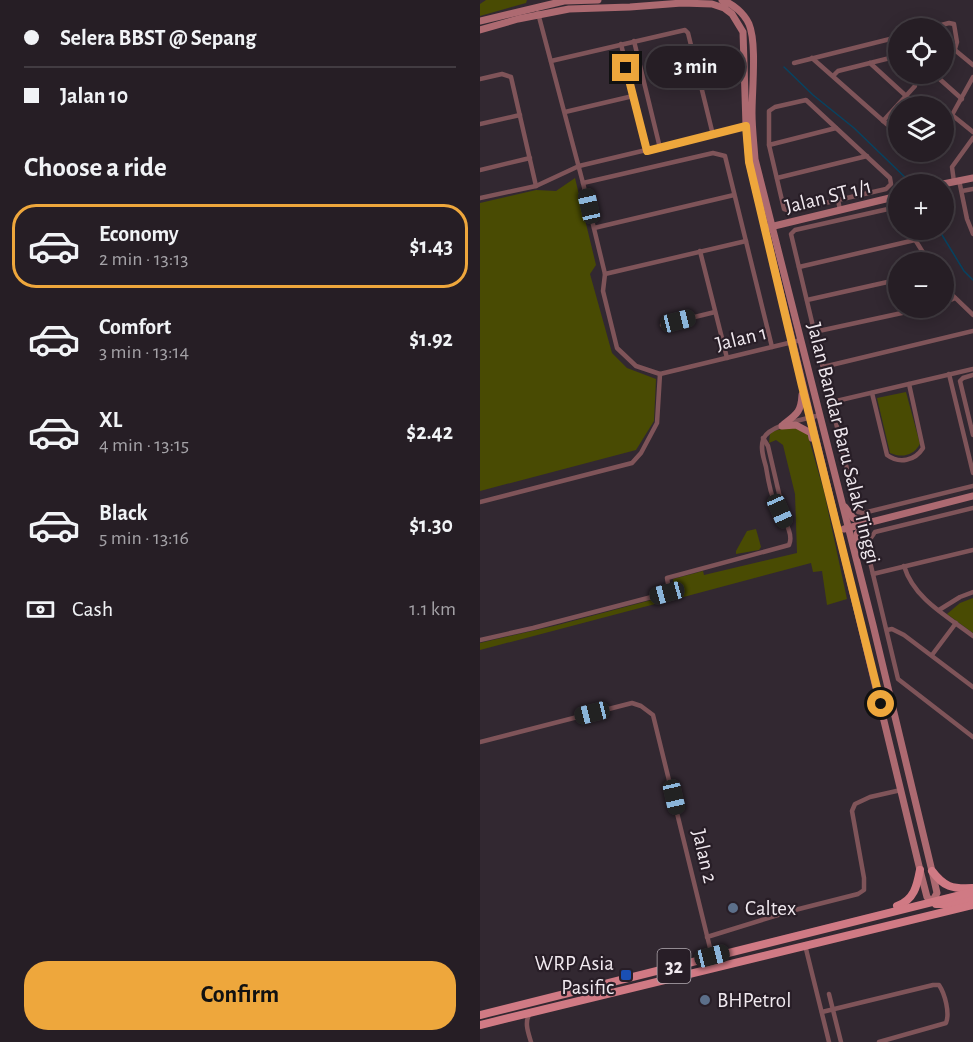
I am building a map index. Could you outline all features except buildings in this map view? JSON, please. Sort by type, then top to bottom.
[{"type":"main road","name":"Jalan Bandar Baru Salak Tinggi","points":[[480,30],[564,1],[597,0]]},
{"type":"main road","name":"Jalan Bandar Baru Salak Tinggi","points":[[722,0],[741,12],[749,25],[752,41],[749,162],[769,227],[801,340],[855,554],[937,893],[932,902],[927,897],[920,870],[802,386],[769,227]]},
{"type":"main road","name":"Jalan Bandar Baru Salak Tinggi","points":[[480,21],[537,11],[569,9],[682,3],[712,4],[724,8],[732,14],[744,32],[749,126]]},
{"type":"main road","points":[[956,181],[973,178]]},
{"type":"main road","name":"Jalan ST 1/1","points":[[769,227],[888,198]]},
{"type":"main road","points":[[782,426],[800,410],[802,386]]},
{"type":"main road","points":[[782,426],[796,425],[811,433],[824,472]]},
{"type":"main road","points":[[839,531],[973,496]]},
{"type":"main road","points":[[840,499],[853,518],[866,523]]},
{"type":"main road","points":[[855,554],[857,534],[866,523]]},
{"type":"main road","points":[[910,829],[921,826]]},
{"type":"main road","points":[[868,918],[905,903],[917,887],[920,870]]},
{"type":"main road","points":[[932,871],[946,885],[956,889],[973,890]]},
{"type":"main road","name":"32","points":[[480,1015],[973,890]]},
{"type":"main road","points":[[867,929],[876,921],[918,910],[932,902],[946,904],[973,898]]},
{"type":"main road","name":"32","points":[[480,1025],[973,904]]},
{"type":"street","points":[[480,502],[632,463],[641,453],[657,423],[660,374],[636,366],[617,348],[603,286],[605,274],[584,183],[537,11]]},
{"type":"street","points":[[954,24],[957,42],[954,45]]},
{"type":"street","points":[[551,61],[685,30],[688,33],[713,135]]},
{"type":"street","points":[[794,63],[888,39]]},
{"type":"street","points":[[634,41],[660,148]]},
{"type":"street","points":[[621,44],[647,151]]},
{"type":"street","points":[[954,49],[973,65]]},
{"type":"street","points":[[812,58],[888,125]]},
{"type":"street","points":[[833,76],[838,71],[888,58]]},
{"type":"street","points":[[870,63],[905,96],[915,86]]},
{"type":"street","points":[[480,79],[502,74],[511,77],[536,186]]},
{"type":"street","points":[[954,113],[973,77]]},
{"type":"street","points":[[945,84],[962,99]]},
{"type":"street","points":[[566,112],[633,96]]},
{"type":"street","points":[[806,100],[890,178],[891,184],[886,189],[791,211],[784,209],[769,146],[769,111],[775,107],[806,100]]},
{"type":"street","points":[[480,124],[520,115]]},
{"type":"street","points":[[884,121],[888,116]]},
{"type":"street","points":[[954,118],[973,132]]},
{"type":"street","points":[[480,198],[536,186],[579,166],[749,126]]},
{"type":"street","points":[[769,146],[837,128]]},
{"type":"street","points":[[973,138],[952,167],[962,191],[967,219],[973,232]]},
{"type":"street","points":[[584,183],[712,153],[725,156],[772,347]]},
{"type":"street","points":[[777,178],[867,156]]},
{"type":"street","points":[[480,170],[530,158]]},
{"type":"street","points":[[962,191],[973,189]]},
{"type":"street","points":[[594,228],[734,195]]},
{"type":"street","points":[[838,200],[840,210]]},
{"type":"street","points":[[888,210],[795,230],[791,237],[858,512],[863,513],[973,486]]},
{"type":"street","points":[[799,267],[915,240],[923,252]]},
{"type":"street","points":[[605,274],[746,241]]},
{"type":"street","points":[[700,251],[727,358]]},
{"type":"street","points":[[807,300],[888,282]]},
{"type":"street","points":[[955,298],[973,315]]},
{"type":"street","points":[[662,325],[715,312]]},
{"type":"street","points":[[814,332],[888,316]]},
{"type":"street","points":[[823,367],[973,331]]},
{"type":"street","name":"Jalan 1","points":[[660,374],[801,340]]},
{"type":"street","points":[[832,402],[973,369]]},
{"type":"street","points":[[949,374],[973,473]]},
{"type":"street","points":[[964,438],[973,436],[960,381],[973,375]]},
{"type":"street","points":[[872,393],[887,455],[898,461],[907,460],[920,454],[923,448],[909,384]]},
{"type":"street","points":[[480,640],[667,593],[669,590],[667,578],[789,545],[790,541],[780,511],[775,504],[769,481],[762,448],[763,438],[770,430],[820,415]]},
{"type":"street","points":[[973,508],[875,532],[866,545],[898,679],[973,737]]},
{"type":"street","points":[[873,574],[973,550]]},
{"type":"street","points":[[904,566],[907,576],[920,596],[973,636]]},
{"type":"street","points":[[939,610],[973,592]]},
{"type":"street","points":[[932,655],[956,623]]},
{"type":"street","points":[[887,630],[892,629],[904,635],[973,687]]},
{"type":"street","name":"Jalan 2","points":[[480,742],[632,703],[641,706],[653,715],[712,956]]},
{"type":"street","points":[[707,937],[790,911],[858,894],[864,890],[864,878],[852,811],[855,804],[870,796],[902,790]]},
{"type":"street","points":[[805,945],[829,1042]]},
{"type":"street","points":[[822,1012],[939,985],[948,1016],[946,1023],[879,1042]]},
{"type":"street","points":[[829,994],[841,1042]]},
{"type":"street","points":[[531,1012],[527,1026],[531,1042]]},
{"type":"street","points":[[514,1016],[527,1026]]},
{"type":"shaded area","points":[[486,0],[527,0],[526,3],[480,16],[480,4]]},
{"type":"shaded area","points":[[575,178],[596,265],[590,274],[612,353],[627,368],[656,379],[654,421],[636,450],[480,491],[480,203],[536,190],[556,191]]},
{"type":"shaded area","points":[[906,392],[920,444],[911,453],[899,455],[890,453],[877,398]]},
{"type":"shaded area","points":[[791,427],[807,432],[824,492],[847,599],[827,605],[822,571],[813,572],[811,563],[676,599],[673,579],[703,571],[704,575],[797,553],[795,494],[783,445],[776,440],[769,443],[770,434],[773,431]]},
{"type":"shaded area","points":[[756,529],[761,547],[759,550],[736,554],[747,531]]},
{"type":"shaded area","points":[[674,594],[674,599],[480,650],[480,643]]},
{"type":"shaded area","points":[[973,598],[973,633],[947,614],[960,603]]},
{"type":"waterway","points":[[784,67],[813,95],[854,128],[902,174]]},
{"type":"waterway","points":[[945,240],[964,271],[973,280]]},
{"type":"place","name":"Caltex","points":[[733,908]]},
{"type":"place","name":"WRP Asia Pasific","points":[[626,975]]},
{"type":"place","name":"BHPetrol","points":[[705,1000]]},
{"type":"route","points":[[626,68],[647,151],[746,126],[749,162],[881,704]]}]
